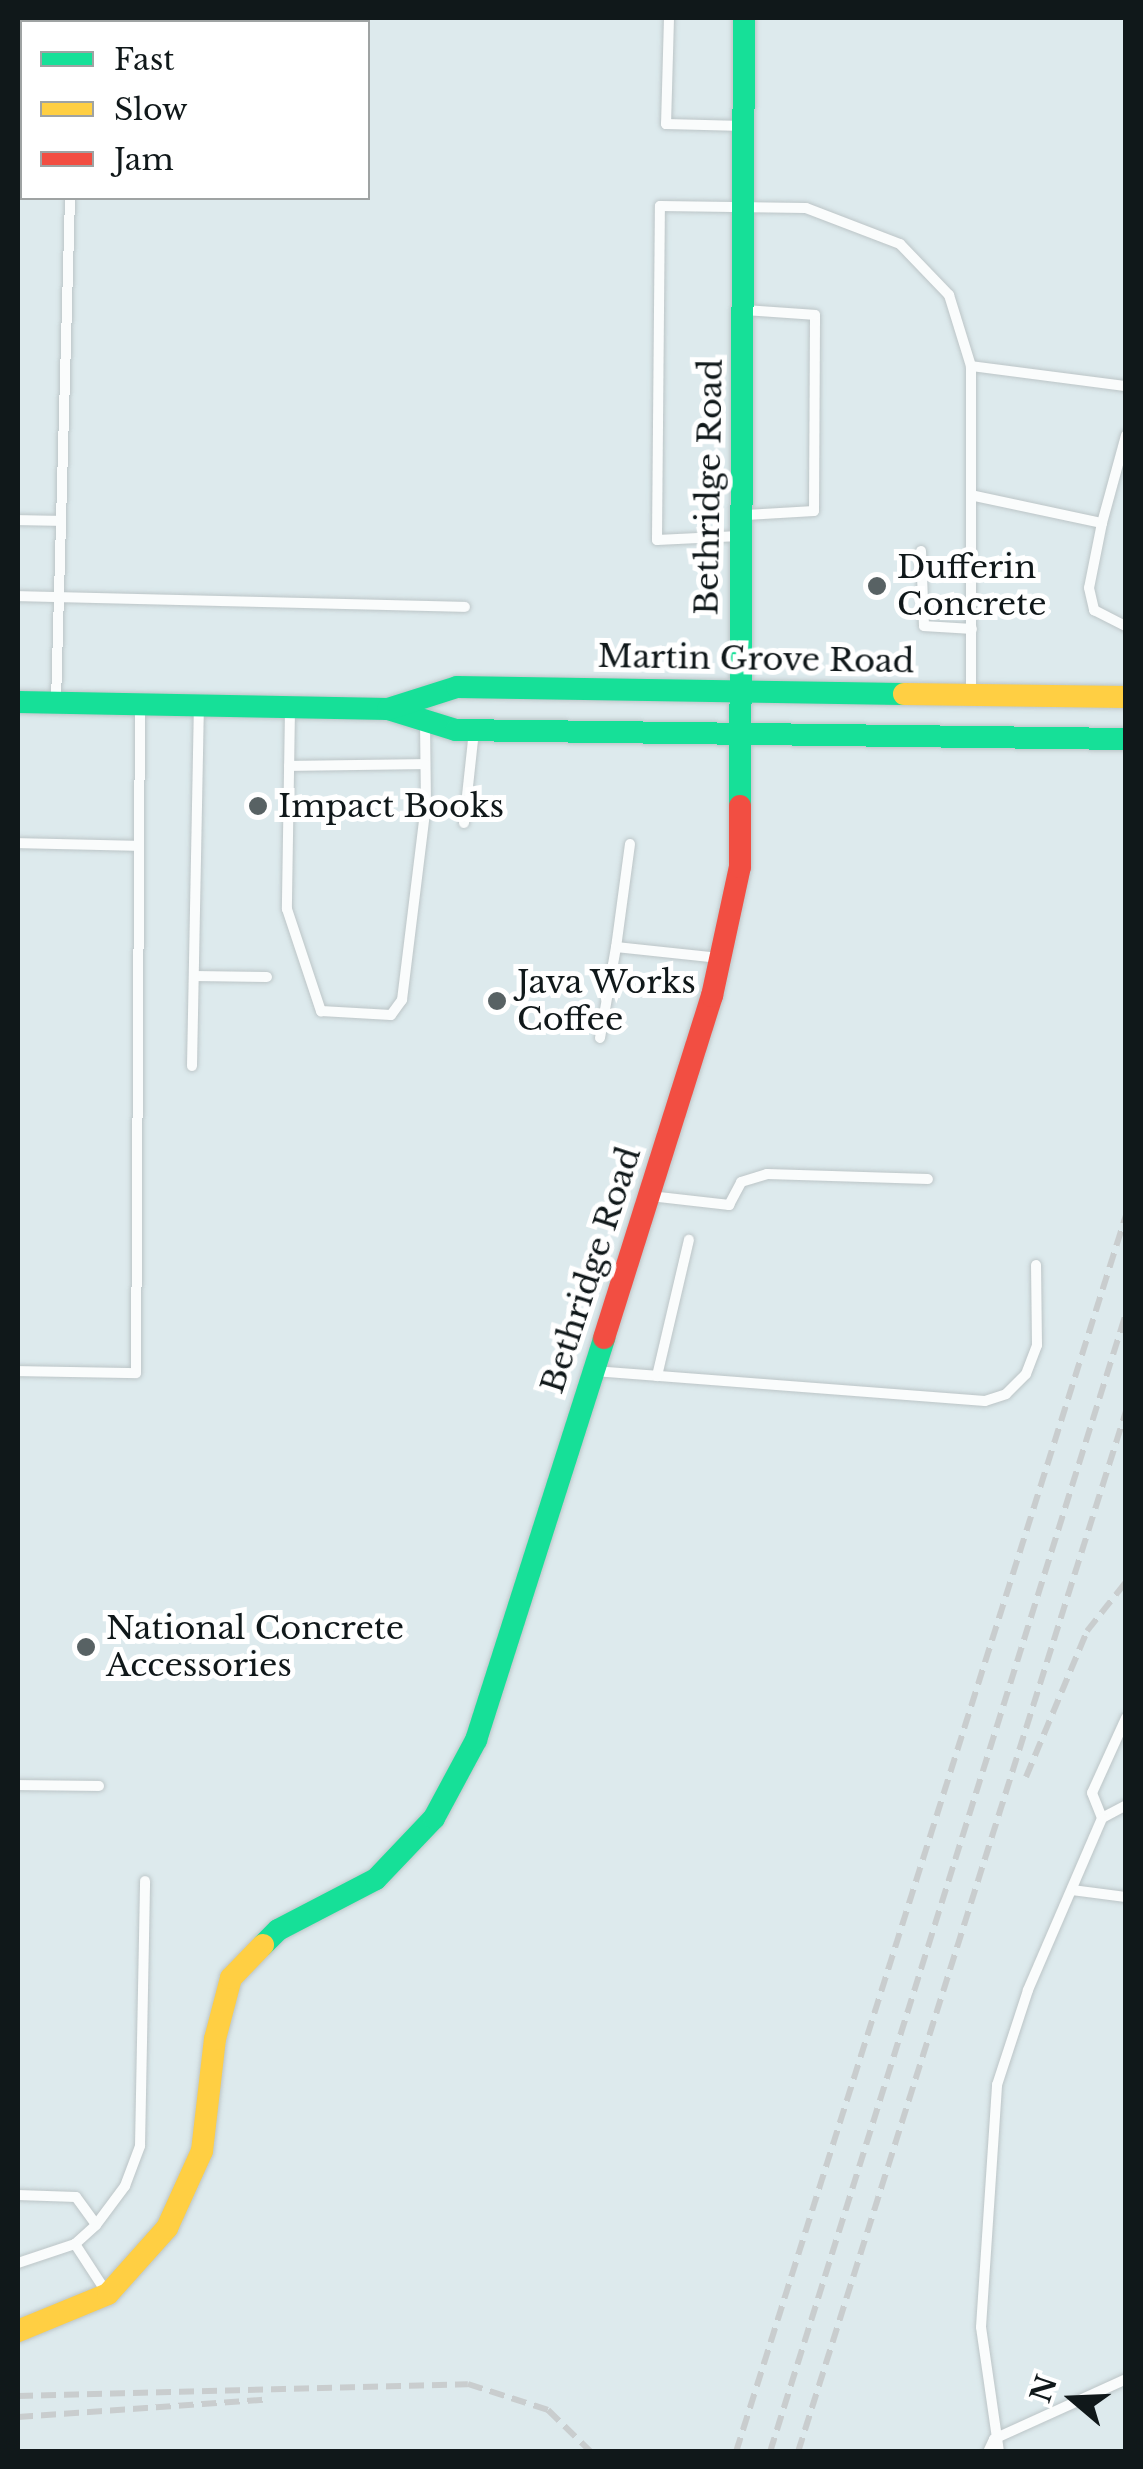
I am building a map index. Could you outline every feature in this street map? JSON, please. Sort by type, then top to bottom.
[{"type":"street","name":"Bethridge Road","points":[[18,2331],[108,2294],[167,2228],[202,2151],[215,2039],[231,1978],[278,1930],[376,1879],[434,1818],[476,1740],[649,1196],[720,958],[740,867],[744,18]]},
{"type":"street","name":"Martin Grove Road","points":[[388,709],[458,687],[1126,696]]},
{"type":"street","name":"Martin Grove Road","points":[[18,702],[388,709],[474,730],[1126,740]]},
{"type":"lane","points":[[669,18],[666,124],[744,126]]},
{"type":"lane","points":[[56,703],[70,200]]},
{"type":"lane","points":[[744,310],[815,315],[814,511],[657,540],[660,206],[742,202],[806,208],[900,244],[949,295],[971,366],[971,694]]},
{"type":"lane","points":[[971,366],[1126,386]]},
{"type":"lane","points":[[1126,435],[1089,588],[1094,610],[1126,626]]},
{"type":"lane","points":[[974,496],[1102,523]]},
{"type":"lane","points":[[18,520],[61,520]]},
{"type":"lane","points":[[922,552],[924,626],[972,629]]},
{"type":"lane","points":[[18,596],[465,607]]},
{"type":"lane","points":[[18,1371],[136,1373],[140,704]]},
{"type":"lane","points":[[192,1066],[199,705]]},
{"type":"lane","points":[[290,708],[288,909],[321,1011],[391,1015],[402,1000],[425,764],[425,720]]},
{"type":"lane","points":[[464,824],[474,730]]},
{"type":"lane","points":[[289,766],[425,764]]},
{"type":"lane","points":[[18,843],[139,846]]},
{"type":"lane","points":[[600,1038],[630,844]]},
{"type":"lane","points":[[616,947],[720,958]]},
{"type":"lane","points":[[194,976],[267,977]]},
{"type":"lane","points":[[649,1196],[729,1205],[740,1182],[767,1174],[928,1179]]},
{"type":"lane","points":[[657,1376],[689,1240]]},
{"type":"lane","points":[[593,1371],[985,1401],[1006,1394],[1026,1374],[1036,1345],[1036,1265]]},
{"type":"lane","points":[[1102,1818],[1092,1794],[1126,1718]]},
{"type":"lane","points":[[18,1785],[98,1786]]},
{"type":"lane","points":[[999,2452],[994,2439],[982,2327],[997,2085],[1028,1990],[1102,1818],[1126,1805]]},
{"type":"lane","points":[[18,2263],[75,2244],[96,2225],[124,2186],[140,2146],[145,1881]]},
{"type":"lane","points":[[1072,1890],[1126,1897]]},
{"type":"lane","points":[[18,2194],[76,2197],[96,2225]]},
{"type":"lane","points":[[75,2244],[108,2294]]},
{"type":"lane","points":[[988,2452],[994,2439],[1126,2379]]},
{"type":"railway","points":[[736,2452],[1126,1215]]},
{"type":"railway","points":[[770,2452],[1126,1313]]},
{"type":"railway","points":[[798,2452],[1126,1411]]},
{"type":"railway","points":[[1026,1777],[1087,1631],[1126,1582]]},
{"type":"railway","points":[[18,2396],[468,2384],[548,2410],[591,2452]]},
{"type":"railway","points":[[18,2417],[263,2400]]},
{"type":"traffic: fast","points":[[740,806],[744,18]]},
{"type":"traffic: fast","points":[[388,709],[457,687],[904,694]]},
{"type":"traffic: fast","points":[[18,702],[388,709],[456,730],[1126,739]]},
{"type":"traffic: fast","points":[[263,1945],[278,1930],[376,1879],[434,1818],[476,1740],[604,1338]]},
{"type":"traffic: slow","points":[[904,694],[1126,697]]},
{"type":"traffic: slow","points":[[18,2331],[108,2294],[167,2228],[202,2151],[215,2039],[231,1978],[263,1945]]},
{"type":"traffic: jam","points":[[604,1338],[712,996],[740,867],[740,806]]},
{"type":"place","name":"Dufferin Concrete","points":[[877,586]]},
{"type":"place","name":"Impact Books","points":[[258,806]]},
{"type":"place","name":"Java Works Coffee","points":[[497,1001]]},
{"type":"place","name":"National Concrete Accessories","points":[[86,1647]]}]
